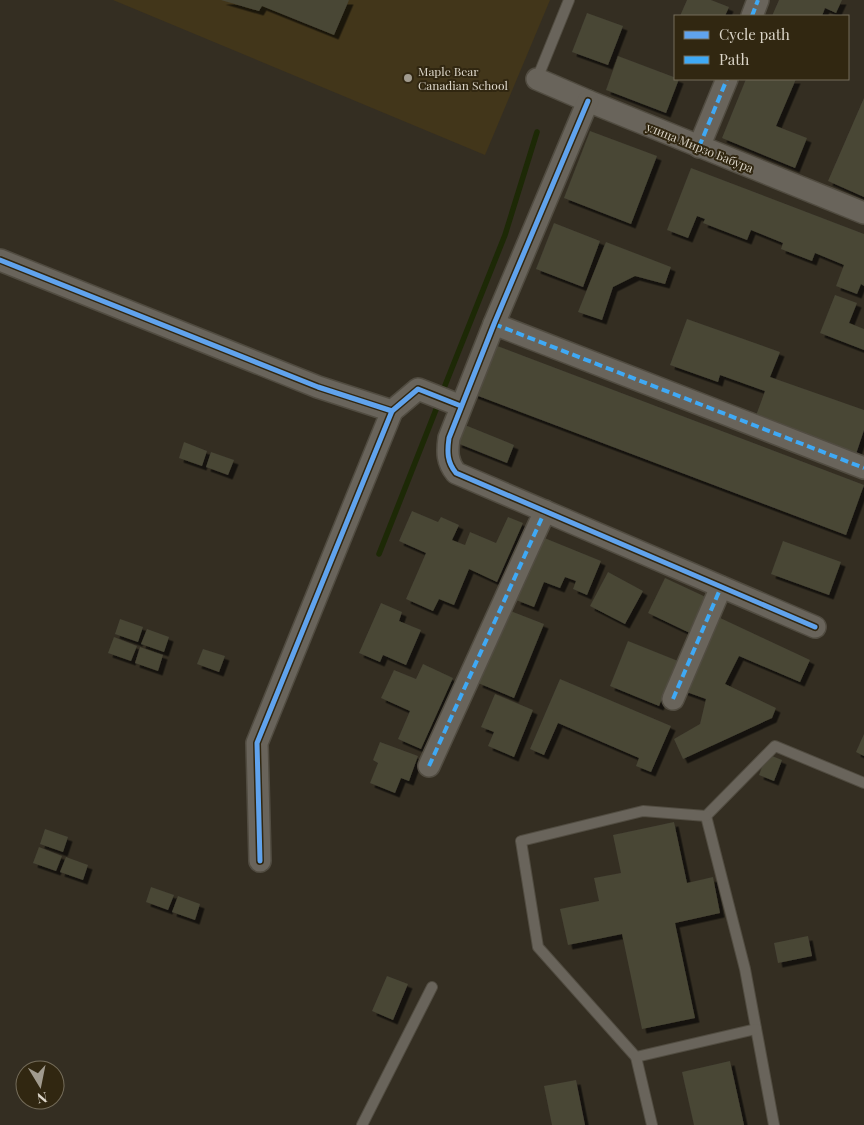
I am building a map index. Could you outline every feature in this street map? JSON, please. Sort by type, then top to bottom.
[{"type":"street","points":[[752,15],[758,0]]},
{"type":"street","name":"улица Мирзо Бабура","points":[[537,79],[864,214]]},
{"type":"street","points":[[699,147],[727,80]]},
{"type":"street","points":[[588,101],[461,406],[447,448],[451,466],[456,473],[815,627]]},
{"type":"street","points":[[0,260],[318,387],[392,411]]},
{"type":"street","points":[[494,324],[864,468]]},
{"type":"street","points":[[260,861],[257,742],[392,411],[418,389],[461,406]]},
{"type":"street","points":[[429,766],[545,511]]},
{"type":"street","points":[[673,699],[721,587]]},
{"type":"lane","points":[[537,79],[569,0]]},
{"type":"lane","points":[[652,1125],[636,1057],[538,947],[521,841],[643,811],[706,816],[775,746],[864,783]]},
{"type":"lane","points":[[706,816],[745,969],[774,1125]]},
{"type":"lane","points":[[362,1125],[432,988]]},
{"type":"lane","points":[[636,1057],[756,1029]]},
{"type":"shaded area","name":"Maple Bear Canadian School","points":[[113,0],[550,0],[485,155]]},
{"type":"building","points":[[221,0],[349,0],[334,35],[262,6],[259,11]]},
{"type":"building","points":[[687,0],[711,0],[729,7],[725,15],[680,15]]},
{"type":"building","points":[[779,0],[842,0],[836,13],[825,8],[822,15],[772,15]]},
{"type":"building","points":[[587,13],[623,26],[608,65],[572,52]]},
{"type":"building","points":[[618,56],[674,77],[674,80],[679,80],[666,113],[606,90]]},
{"type":"building","points":[[746,80],[796,80],[776,126],[807,138],[795,168],[722,138]]},
{"type":"building","points":[[864,98],[864,197],[828,181]]},
{"type":"building","points":[[590,131],[657,156],[631,224],[564,198]]},
{"type":"building","points":[[691,168],[864,234],[864,286],[861,284],[857,294],[836,286],[844,265],[815,253],[812,261],[781,249],[783,243],[751,230],[747,240],[703,223],[705,219],[697,216],[688,238],[667,230]]},
{"type":"building","points":[[554,223],[600,241],[583,287],[536,269]]},
{"type":"building","points":[[606,242],[671,267],[665,284],[635,276],[613,287],[602,320],[578,312]]},
{"type":"building","points":[[835,295],[857,303],[849,323],[864,329],[864,350],[820,333]]},
{"type":"building","points":[[687,319],[780,352],[770,377],[864,410],[864,430],[855,457],[754,421],[765,391],[720,375],[718,382],[670,365]]},
{"type":"building","points":[[492,344],[864,485],[846,535],[473,394]]},
{"type":"building","points":[[465,425],[514,445],[507,463],[457,443]]},
{"type":"building","points":[[184,442],[207,451],[202,466],[179,458]]},
{"type":"building","points":[[211,452],[234,460],[228,475],[206,467]]},
{"type":"building","points":[[412,511],[438,522],[441,517],[459,525],[452,540],[465,545],[470,532],[496,543],[508,517],[523,523],[497,582],[469,569],[454,605],[439,599],[433,611],[406,599],[426,553],[399,541]]},
{"type":"building","points":[[542,537],[601,561],[587,595],[573,589],[576,581],[565,577],[560,588],[544,582],[534,607],[516,600]]},
{"type":"building","points":[[783,541],[841,562],[829,595],[771,574]]},
{"type":"building","points":[[608,572],[643,591],[625,624],[590,606]]},
{"type":"building","points":[[665,578],[710,599],[694,635],[648,613]]},
{"type":"building","points":[[381,603],[402,612],[399,621],[421,630],[406,665],[383,655],[380,662],[359,653]]},
{"type":"building","points":[[508,610],[544,624],[514,698],[478,683]]},
{"type":"building","points":[[716,616],[810,660],[800,682],[739,656],[725,684],[776,708],[772,718],[683,759],[674,739],[700,724],[706,699],[681,690]]},
{"type":"building","points":[[120,619],[143,627],[138,642],[115,634]]},
{"type":"building","points":[[147,629],[169,637],[164,652],[141,644]]},
{"type":"building","points":[[114,637],[137,646],[131,661],[108,653]]},
{"type":"building","points":[[628,641],[678,661],[659,706],[610,686]]},
{"type":"building","points":[[140,647],[163,655],[158,671],[135,663]]},
{"type":"building","points":[[203,649],[225,656],[219,672],[197,664]]},
{"type":"building","points":[[423,664],[453,678],[421,749],[398,739],[410,711],[381,698],[394,670],[416,679]]},
{"type":"building","points":[[560,679],[671,726],[651,772],[636,766],[639,758],[558,723],[544,755],[530,749]]},
{"type":"building","points":[[495,694],[533,710],[514,757],[488,746],[494,732],[481,727]]},
{"type":"building","points":[[864,734],[864,756],[856,752]]},
{"type":"building","points":[[380,742],[418,756],[409,781],[401,778],[395,793],[370,783],[378,763],[373,760]]},
{"type":"building","points":[[767,754],[782,760],[774,781],[759,775]]},
{"type":"building","points":[[674,822],[687,883],[713,877],[720,913],[675,923],[695,1018],[642,1029],[622,934],[568,945],[560,909],[599,901],[594,878],[621,873],[613,835]]},
{"type":"building","points":[[45,829],[68,837],[63,852],[40,844]]},
{"type":"building","points":[[39,847],[62,856],[56,871],[33,863]]},
{"type":"building","points":[[66,857],[88,865],[83,880],[60,872]]},
{"type":"building","points":[[151,887],[174,895],[168,910],[146,902]]},
{"type":"building","points":[[178,896],[200,904],[195,920],[172,912]]},
{"type":"building","points":[[808,936],[812,956],[778,963],[774,943]]},
{"type":"building","points":[[387,976],[408,984],[393,1020],[372,1011]]},
{"type":"building","points":[[730,1061],[744,1125],[694,1125],[682,1072]]},
{"type":"building","points":[[576,1080],[585,1125],[552,1125],[544,1086]]},
{"type":"waterway","points":[[442,393],[505,235],[537,132]]},
{"type":"waterway","points":[[379,554],[439,402]]},
{"type":"marked path","points":[[752,15],[758,0]]},
{"type":"marked path","points":[[699,147],[727,80]]},
{"type":"marked path","points":[[494,324],[864,468]]},
{"type":"marked path","points":[[429,766],[545,511]]},
{"type":"marked path","points":[[673,699],[721,587]]},
{"type":"cycle path","points":[[588,101],[494,324],[449,438],[449,461],[456,473],[815,627]]},
{"type":"cycle path","points":[[0,260],[318,387],[392,411],[418,389],[461,406]]},
{"type":"cycle path","points":[[260,861],[257,743],[392,411]]},
{"type":"place","name":"Maple Bear Canadian School","points":[[408,78]]}]
